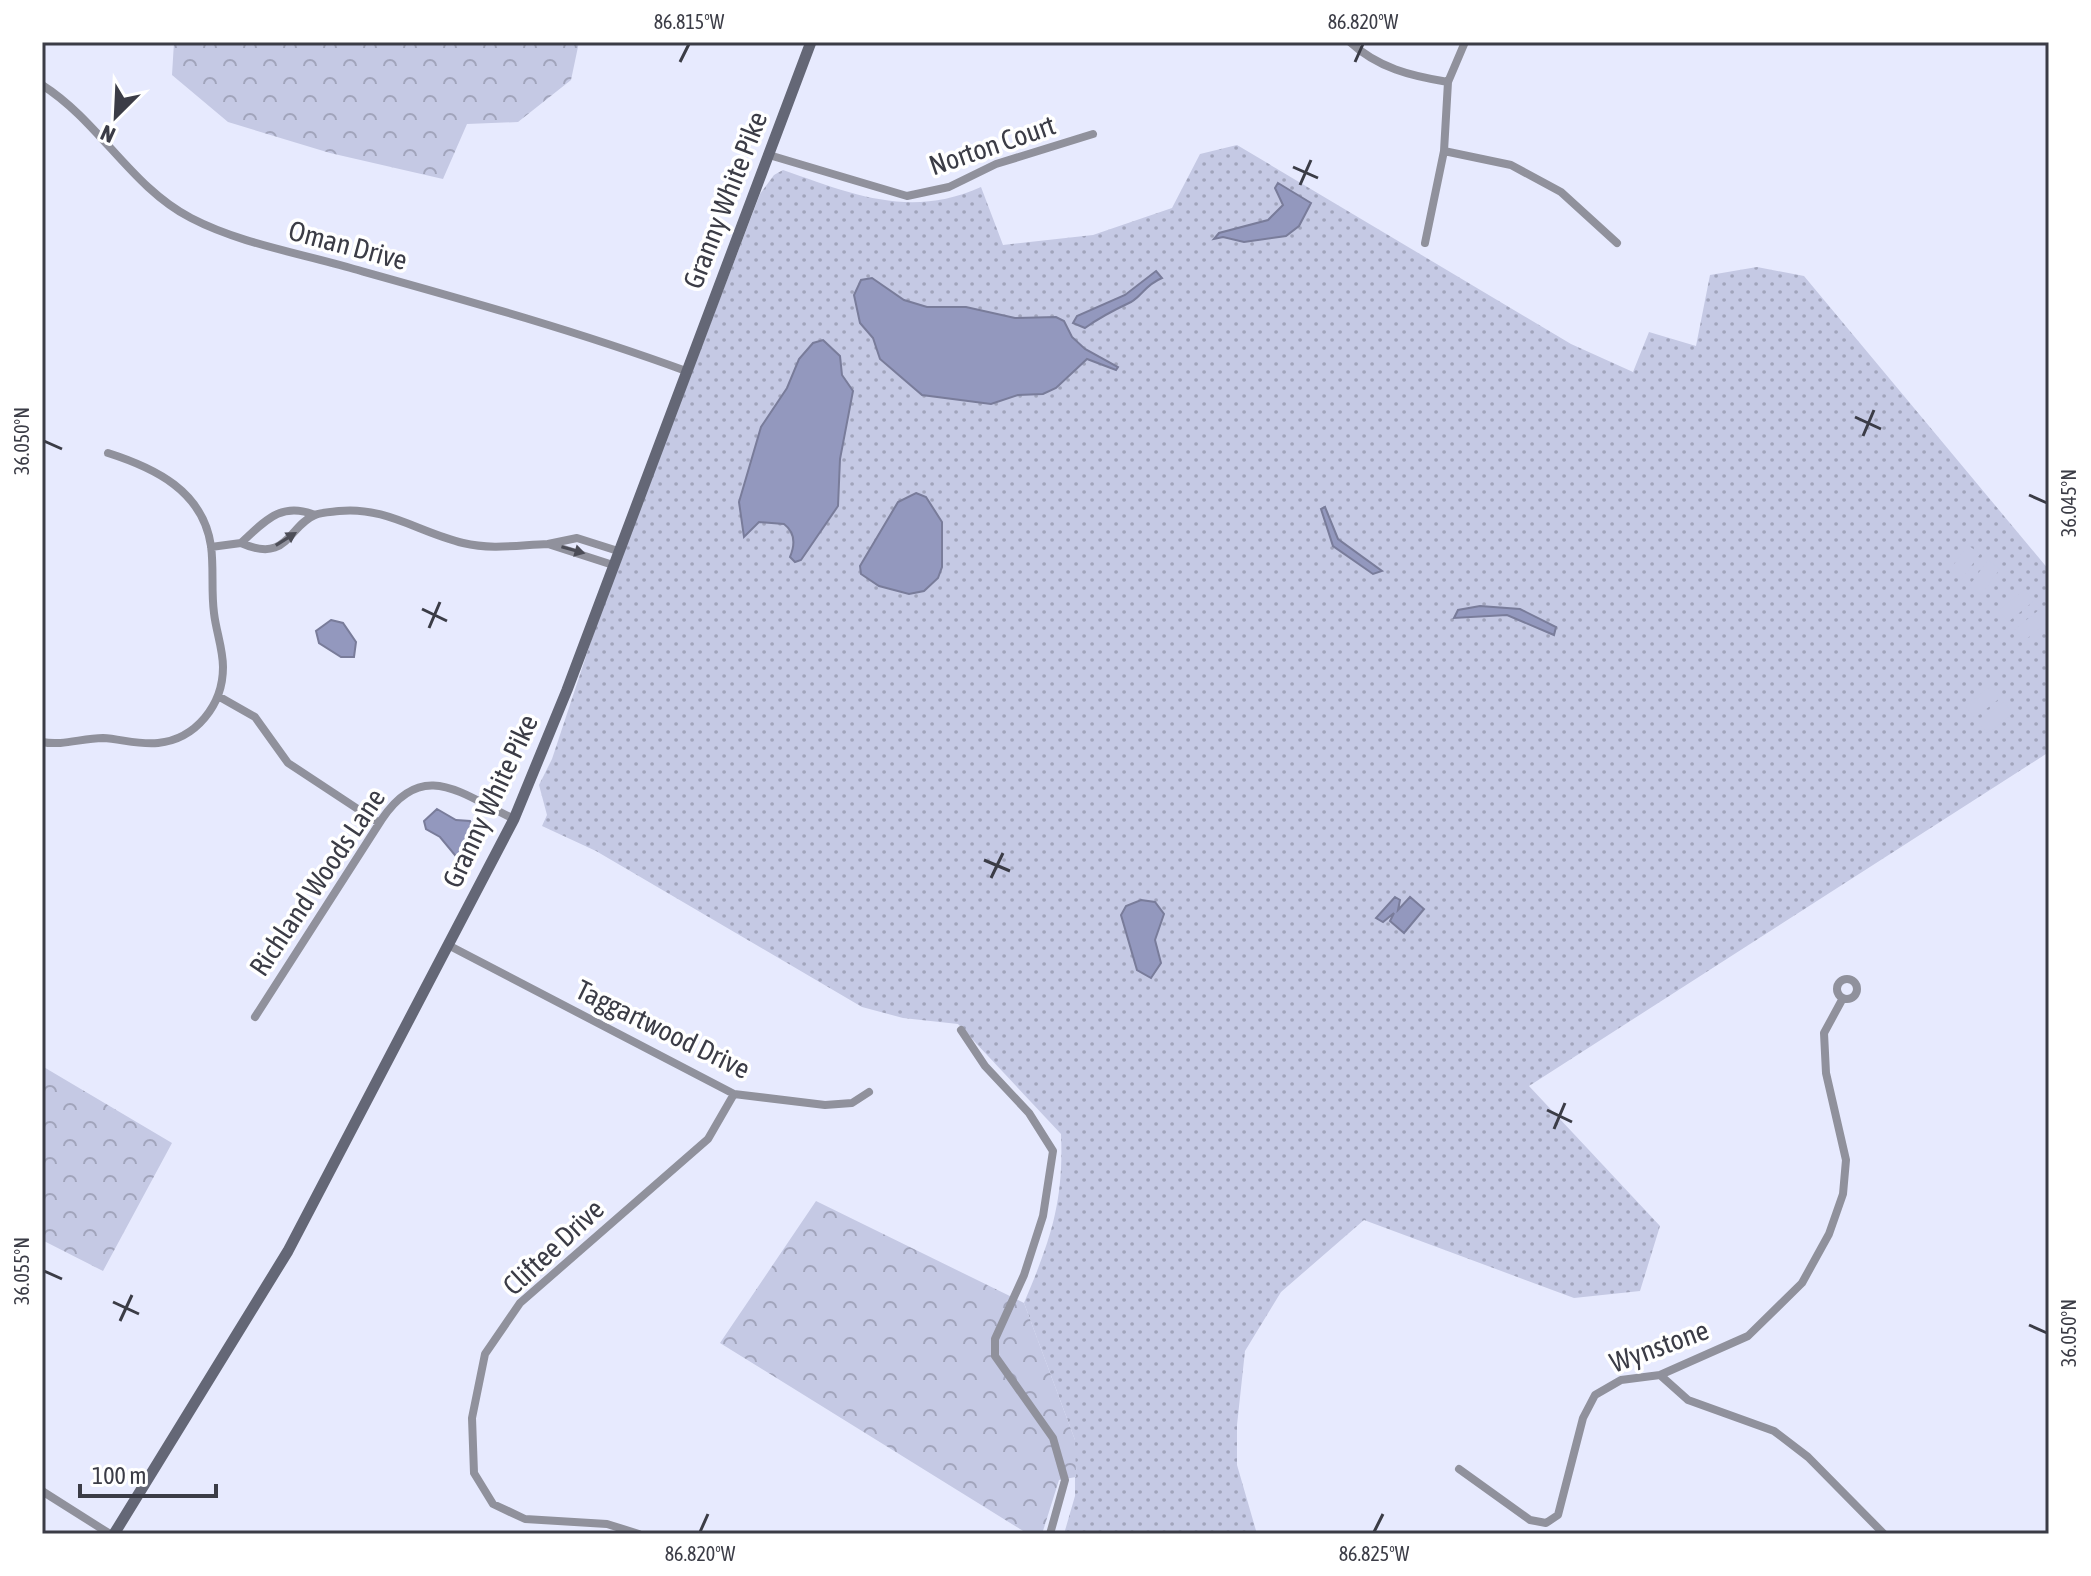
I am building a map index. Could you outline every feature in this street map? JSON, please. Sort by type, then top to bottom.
[{"type":"main road","name":"Granny White Pike","points":[[112,1534],[288,1251],[514,819],[811,42]]},
{"type":"street","points":[[1350,42],[1367,58],[1409,75],[1448,82]]},
{"type":"street","points":[[1425,243],[1444,151],[1448,82],[1465,42]]},
{"type":"street","name":"Oman Drive","points":[[42,85],[73,110],[156,193],[199,222],[250,240],[612,345],[686,371]]},
{"type":"street","name":"Norton Court","points":[[769,155],[907,196],[949,187],[996,164],[1093,134]]},
{"type":"street","points":[[1444,151],[1511,165],[1561,192],[1617,243]]},
{"type":"street","points":[[42,742],[65,743],[100,738],[147,743],[168,741],[196,727],[218,696],[223,671],[213,607],[211,547],[200,514],[177,485],[149,467],[108,453]]},
{"type":"street","points":[[241,543],[277,512],[293,509],[315,515],[357,510],[380,513],[454,541],[486,547],[548,544],[577,538],[618,551]]},
{"type":"street","points":[[211,547],[241,543],[255,547],[276,546],[288,540],[315,515]]},
{"type":"street","points":[[548,544],[613,565]]},
{"type":"street","points":[[218,696],[255,717],[288,763],[379,823]]},
{"type":"street","name":"Richland Woods Lane","points":[[255,1017],[400,794],[425,784],[444,787],[514,819]]},
{"type":"street","name":"Taggartwood Drive","points":[[448,945],[734,1094],[825,1105],[852,1103],[869,1092]]},
{"type":"street","name":"Wynstone","points":[[1459,1469],[1530,1520],[1546,1523],[1558,1515],[1583,1418],[1595,1395],[1621,1380],[1660,1375],[1748,1336],[1802,1283],[1829,1234],[1843,1194],[1846,1160],[1826,1073],[1824,1033],[1843,998]]},
{"type":"street","points":[[961,1030],[985,1066],[1029,1113],[1053,1151],[1043,1216],[995,1348],[995,1356],[1053,1438],[1065,1480],[1050,1534]]},
{"type":"street","name":"Cliftee Drive","points":[[639,1534],[607,1524],[525,1519],[493,1504],[474,1473],[472,1418],[485,1354],[520,1303],[708,1139],[734,1094]]},
{"type":"street","points":[[1660,1375],[1688,1400],[1774,1431],[1808,1457],[1884,1534]]},
{"type":"street","points":[[42,1491],[112,1534]]},
{"type":"green space","points":[[174,42],[579,42],[571,80],[518,122],[467,124],[443,179],[330,153],[228,122],[172,75]]},
{"type":"green space","points":[[1237,145],[1571,344],[1633,372],[1649,332],[1696,346],[1710,275],[1757,267],[1804,276],[2049,570],[2049,752],[1529,1086],[1660,1226],[1640,1291],[1574,1298],[1364,1220],[1281,1292],[1245,1351],[1237,1425],[1237,1465],[1257,1534],[1064,1534],[1075,1496],[1075,1440],[1024,1303],[1053,1221],[1060,1181],[1061,1134],[958,1024],[903,1018],[862,1007],[596,851],[542,826],[547,815],[539,785],[552,759],[604,602],[760,194],[774,175],[783,170],[857,194],[905,202],[930,201],[981,187],[1003,245],[1093,235],[1172,208],[1200,154]]},
{"type":"green space","points":[[1968,545],[1980,554],[1961,580],[1949,571]]},
{"type":"green space","points":[[1988,560],[2000,569],[1981,595],[1969,586]]},
{"type":"green space","points":[[2024,590],[2034,601],[2008,622],[1999,610]]},
{"type":"green space","points":[[2040,609],[2049,621],[2024,641],[2014,630]]},
{"type":"green space","points":[[1991,686],[2000,698],[1975,718],[1965,706]]},
{"type":"green space","points":[[2003,702],[2013,713],[1988,734],[1978,722]]},
{"type":"green space","points":[[42,1066],[172,1143],[103,1271],[42,1240]]},
{"type":"green space","points":[[816,1201],[1024,1303],[1075,1440],[1076,1477],[1059,1480],[1042,1534],[1028,1534],[720,1343]]},
{"type":"shaded area","points":[[1278,183],[1311,203],[1299,226],[1286,236],[1244,242],[1223,237],[1214,239],[1219,233],[1268,220],[1283,205],[1275,188]]},
{"type":"shaded area","points":[[1156,271],[1162,278],[1131,302],[1085,328],[1073,323],[1077,316],[1125,295]]},
{"type":"shaded area","points":[[872,278],[904,300],[927,307],[966,307],[1015,318],[1056,317],[1064,321],[1072,337],[1085,349],[1118,367],[1116,370],[1087,359],[1056,388],[1043,394],[1018,395],[991,404],[922,395],[880,359],[873,338],[860,323],[854,295],[861,280]]},
{"type":"shaded area","points":[[823,340],[840,356],[842,375],[853,391],[840,459],[838,506],[801,560],[795,562],[790,557],[792,535],[784,524],[759,522],[744,537],[739,502],[761,427],[787,388],[799,359],[813,343]]},
{"type":"shaded area","points":[[916,493],[926,497],[942,522],[942,567],[938,578],[924,591],[909,594],[879,586],[861,574],[860,566],[898,502]]},
{"type":"shaded area","points":[[1325,507],[1338,539],[1382,571],[1373,574],[1333,546],[1321,509]]},
{"type":"shaded area","points":[[1480,606],[1520,609],[1556,627],[1554,635],[1507,615],[1454,618],[1458,610]]},
{"type":"shaded area","points":[[331,620],[343,623],[356,642],[354,657],[341,657],[319,643],[316,631]]},
{"type":"shaded area","points":[[437,809],[456,820],[470,821],[473,829],[479,825],[482,827],[466,860],[459,860],[440,837],[426,829],[424,821]]},
{"type":"shaded area","points":[[1395,897],[1400,900],[1398,910],[1410,897],[1424,909],[1404,933],[1390,921],[1394,913],[1383,922],[1376,918]]},
{"type":"shaded area","points":[[1141,900],[1155,902],[1164,914],[1155,940],[1161,963],[1151,978],[1137,970],[1121,915],[1126,906]]}]
